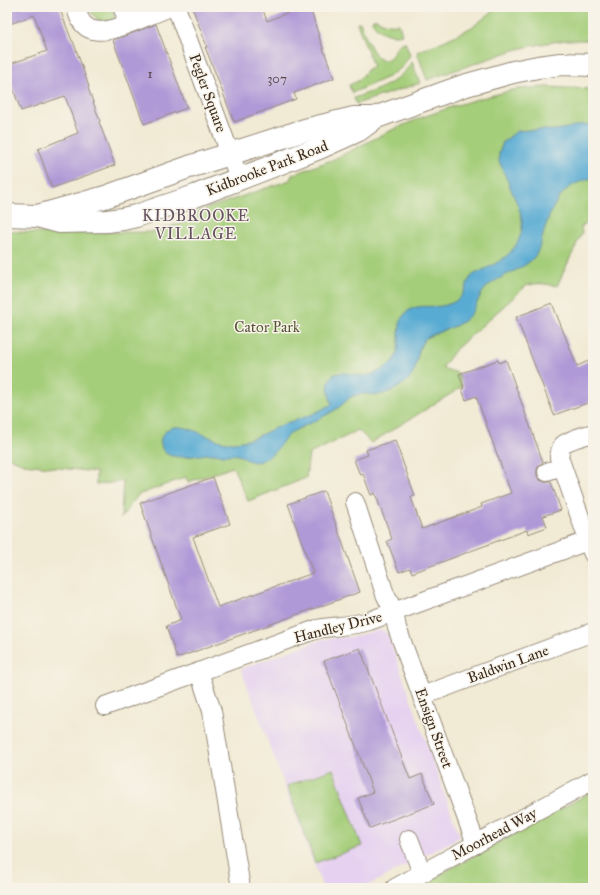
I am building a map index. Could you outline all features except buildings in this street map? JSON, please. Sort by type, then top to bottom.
[{"type":"highway","name":"Kidbrooke Park Road","points":[[7,215],[37,216],[59,222],[107,221],[136,216],[284,162],[359,130],[374,118],[463,86],[513,72],[538,67],[562,64],[593,65]]},
{"type":"highway","name":"Kidbrooke Park Road","points":[[37,216],[105,197],[189,167],[305,130],[354,118],[374,118]]},
{"type":"street","points":[[76,7],[77,14],[82,22],[90,29],[99,31],[110,30],[125,15],[170,7]]},
{"type":"street","name":"Pegler Square","points":[[176,7],[239,178]]},
{"type":"street","points":[[591,545],[555,469],[562,446],[566,442],[593,433]]},
{"type":"street","name":"Ensign Street","points":[[355,502],[385,594],[394,612],[397,628],[476,844]]},
{"type":"street","name":"Handley Drive","points":[[105,706],[317,629],[359,624],[369,621],[591,545]]},
{"type":"street","name":"Baldwin Lane","points":[[422,696],[593,632]]},
{"type":"street","points":[[199,672],[212,711],[241,888]]},
{"type":"street","name":"Moorhead Way","points":[[395,888],[593,780]]},
{"type":"street","points":[[409,839],[422,873]]},
{"type":"shaded area","points":[[378,630],[384,631],[388,635],[460,837],[363,888],[323,888],[241,669],[323,639],[353,637]]},
{"type":"green space","points":[[87,7],[111,7],[116,21],[98,21]]},
{"type":"green space","points":[[498,7],[593,7],[593,40],[566,40],[514,50],[427,80],[417,52],[474,26]]},
{"type":"green space","points":[[373,19],[377,19],[387,24],[399,24],[402,34],[393,35],[377,29],[372,21]]},
{"type":"green space","points":[[360,22],[367,40],[379,58],[383,60],[388,59],[391,57],[399,44],[405,42],[410,55],[401,68],[388,77],[352,93],[349,85],[358,81],[369,68],[373,66],[357,23]]},
{"type":"green space","points":[[412,62],[420,83],[356,104],[354,98],[380,89],[397,79]]},
{"type":"green space","name":"Cator Park","points":[[547,87],[593,89],[593,218],[581,227],[582,233],[557,286],[538,284],[526,286],[456,349],[442,368],[458,373],[462,387],[371,443],[357,430],[309,454],[306,478],[248,501],[233,467],[188,482],[186,477],[138,495],[121,518],[123,481],[96,485],[96,472],[24,464],[7,457],[7,231],[39,233],[153,232],[186,222],[191,216],[202,210],[290,180],[292,175],[334,159],[392,130],[423,117],[474,100],[517,89]]},
{"type":"green space","points":[[333,769],[362,846],[315,863],[287,786]]},
{"type":"green space","points":[[593,791],[593,888],[415,888]]},
{"type":"water","points":[[593,124],[593,177],[575,184],[559,198],[549,217],[541,244],[531,261],[519,269],[498,279],[487,287],[473,311],[463,321],[425,339],[420,348],[413,374],[403,384],[394,390],[380,395],[362,394],[351,397],[335,410],[291,433],[271,456],[260,461],[253,462],[238,455],[208,454],[180,457],[167,454],[163,450],[161,438],[163,434],[170,428],[177,427],[186,428],[221,441],[228,442],[243,441],[256,437],[288,422],[311,415],[332,404],[328,388],[330,379],[333,375],[345,373],[366,376],[386,367],[394,360],[397,354],[401,321],[408,311],[413,308],[423,306],[444,306],[459,299],[469,279],[473,275],[502,259],[510,253],[517,244],[521,233],[522,221],[518,206],[499,161],[499,153],[503,142],[517,131],[555,130]]},
{"type":"district","name":"KIDBROOKE VILLAGE","points":[[196,224]]}]
